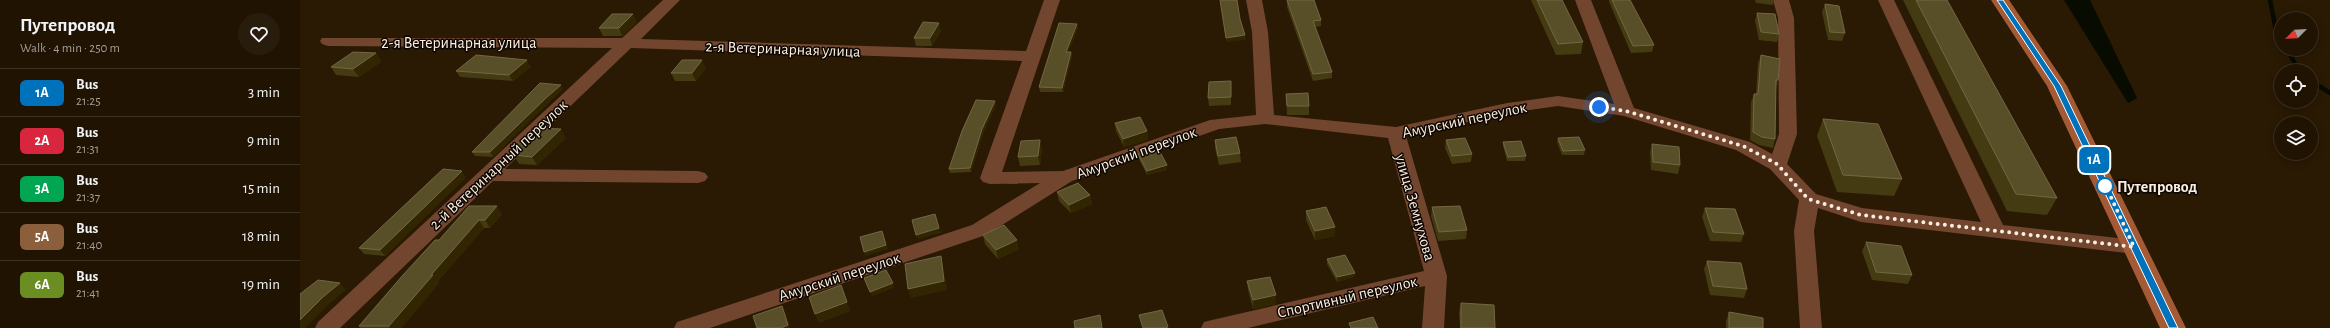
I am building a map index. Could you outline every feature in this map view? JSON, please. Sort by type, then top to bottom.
[{"type":"main road","points":[[2000,0],[2057,86],[2173,328]]},
{"type":"street","name":"2-й Ветеринарный переулок","points":[[326,328],[485,175],[672,0]]},
{"type":"street","points":[[1052,0],[990,178],[1066,177]]},
{"type":"street","points":[[1254,0],[1260,32],[1265,119]]},
{"type":"street","points":[[1583,0],[1626,111]]},
{"type":"street","points":[[1777,164],[1788,134],[1786,18],[1781,0]]},
{"type":"street","points":[[1886,0],[1995,230]]},
{"type":"street","name":"2-я Ветеринарная улица","points":[[328,41],[626,43],[1032,56]]},
{"type":"street","name":"Амурский переулок","points":[[686,328],[979,230],[1066,177],[1216,124],[1265,119],[1396,134],[1507,108],[1558,101],[1626,111],[1743,146],[1777,164],[1808,199]]},
{"type":"street","name":"улица Земнухова","points":[[1396,134],[1436,276],[1433,328]]},
{"type":"street","points":[[485,175],[698,177]]},
{"type":"street","points":[[1811,328],[1804,231],[1808,199],[1861,215],[2134,247]]},
{"type":"street","name":"Спортивный переулок","points":[[1212,328],[1436,276]]},
{"type":"shaded area","points":[[2064,0],[2090,0],[2137,98],[2128,103]]},
{"type":"building","points":[[1220,0],[1237,0],[1240,19],[1245,35],[1226,38]]},
{"type":"building","points":[[1287,0],[1314,0],[1321,20],[1313,21],[1332,72],[1313,74]]},
{"type":"building","points":[[1537,0],[1562,0],[1583,42],[1558,44]]},
{"type":"building","points":[[1612,0],[1630,0],[1654,45],[1633,46]]},
{"type":"building","points":[[1916,0],[1947,0],[2057,198],[2016,194]]},
{"type":"building","points":[[1825,4],[1839,6],[1845,33],[1830,32]]},
{"type":"building","points":[[1757,13],[1775,14],[1779,34],[1761,32]]},
{"type":"building","points":[[612,14],[633,14],[619,28],[599,28]]},
{"type":"building","points":[[923,22],[939,23],[930,38],[914,38]]},
{"type":"building","points":[[1059,23],[1077,24],[1066,52],[1071,52],[1062,88],[1039,87]]},
{"type":"building","points":[[353,52],[376,53],[353,69],[331,67]]},
{"type":"building","points":[[476,55],[527,60],[509,75],[456,71]]},
{"type":"building","points":[[1761,55],[1780,59],[1778,80],[1776,80],[1775,139],[1762,137],[1753,132],[1754,94],[1758,94]]},
{"type":"building","points":[[682,60],[702,60],[692,73],[671,73]]},
{"type":"building","points":[[1231,81],[1231,97],[1208,98],[1209,82]]},
{"type":"building","points":[[540,83],[561,85],[490,152],[472,152]]},
{"type":"building","points":[[1308,93],[1309,106],[1287,106],[1286,94]]},
{"type":"building","points":[[976,100],[995,101],[982,129],[970,168],[949,169],[962,131]]},
{"type":"building","points":[[1140,117],[1147,131],[1123,139],[1115,123]]},
{"type":"building","points":[[1823,119],[1878,124],[1902,179],[1843,175]]},
{"type":"building","points":[[537,128],[561,129],[532,157],[514,155],[521,149],[514,149]]},
{"type":"building","points":[[1236,137],[1240,153],[1218,156],[1215,140]]},
{"type":"building","points":[[1579,137],[1585,150],[1563,151],[1558,138]]},
{"type":"building","points":[[1465,138],[1472,154],[1452,156],[1446,140]]},
{"type":"building","points":[[1040,140],[1038,156],[1018,157],[1021,141]]},
{"type":"building","points":[[1521,141],[1526,156],[1508,157],[1503,142]]},
{"type":"building","points":[[1652,144],[1679,147],[1680,165],[1653,162]]},
{"type":"building","points":[[1154,149],[1156,153],[1160,152],[1167,165],[1147,171],[1138,154]]},
{"type":"building","points":[[443,169],[462,171],[380,250],[359,248]]},
{"type":"building","points":[[1078,183],[1090,195],[1069,205],[1057,192]]},
{"type":"building","points":[[469,206],[497,206],[485,220],[479,220],[389,326],[359,326],[435,240],[439,240]]},
{"type":"building","points":[[1460,206],[1467,230],[1439,232],[1432,207]]},
{"type":"building","points":[[1326,207],[1335,227],[1315,231],[1306,211]]},
{"type":"building","points":[[1705,208],[1735,209],[1744,234],[1713,232]]},
{"type":"building","points":[[935,214],[939,228],[916,235],[912,220]]},
{"type":"building","points":[[1004,225],[1017,240],[996,250],[983,235]]},
{"type":"building","points":[[882,231],[886,245],[864,252],[860,237]]},
{"type":"building","points":[[1866,242],[1901,246],[1912,275],[1876,272]]},
{"type":"building","points":[[1345,255],[1355,273],[1337,277],[1327,259]]},
{"type":"building","points":[[941,256],[944,281],[908,289],[905,264]]},
{"type":"building","points":[[1707,261],[1741,263],[1747,289],[1713,286]]},
{"type":"building","points":[[886,270],[893,283],[870,292],[864,278]]},
{"type":"building","points":[[1270,277],[1276,295],[1253,300],[1247,281]]},
{"type":"building","points":[[318,280],[340,283],[323,297],[300,320],[300,294]]},
{"type":"building","points":[[841,285],[847,302],[815,314],[809,297]]},
{"type":"building","points":[[1461,303],[1494,305],[1495,328],[1461,328]]},
{"type":"building","points":[[782,306],[788,325],[781,328],[757,328],[753,316]]},
{"type":"building","points":[[1162,310],[1168,327],[1143,328],[1139,315]]},
{"type":"building","points":[[1729,312],[1763,318],[1763,328],[1729,328]]},
{"type":"building","points":[[1100,315],[1102,328],[1075,328],[1074,321]]},
{"type":"building","points":[[1373,317],[1378,328],[1351,328],[1349,323]]},
{"type":"waterway","points":[[2270,0],[2274,20]]},
{"type":"waterway","points":[[2291,56],[2295,64]]},
{"type":"waterway","points":[[2318,85],[2330,93]]},
{"type":"bus line","name":"1А","points":[[2000,0],[2057,86],[2092,156],[2173,328]]},
{"type":"place","name":"Путепровод","points":[[2105,186]]},
{"type":"route","points":[[1599,107],[1626,111],[1743,146],[1777,164],[1808,199],[1861,215],[2134,247],[2104,182],[2105,186]]}]
